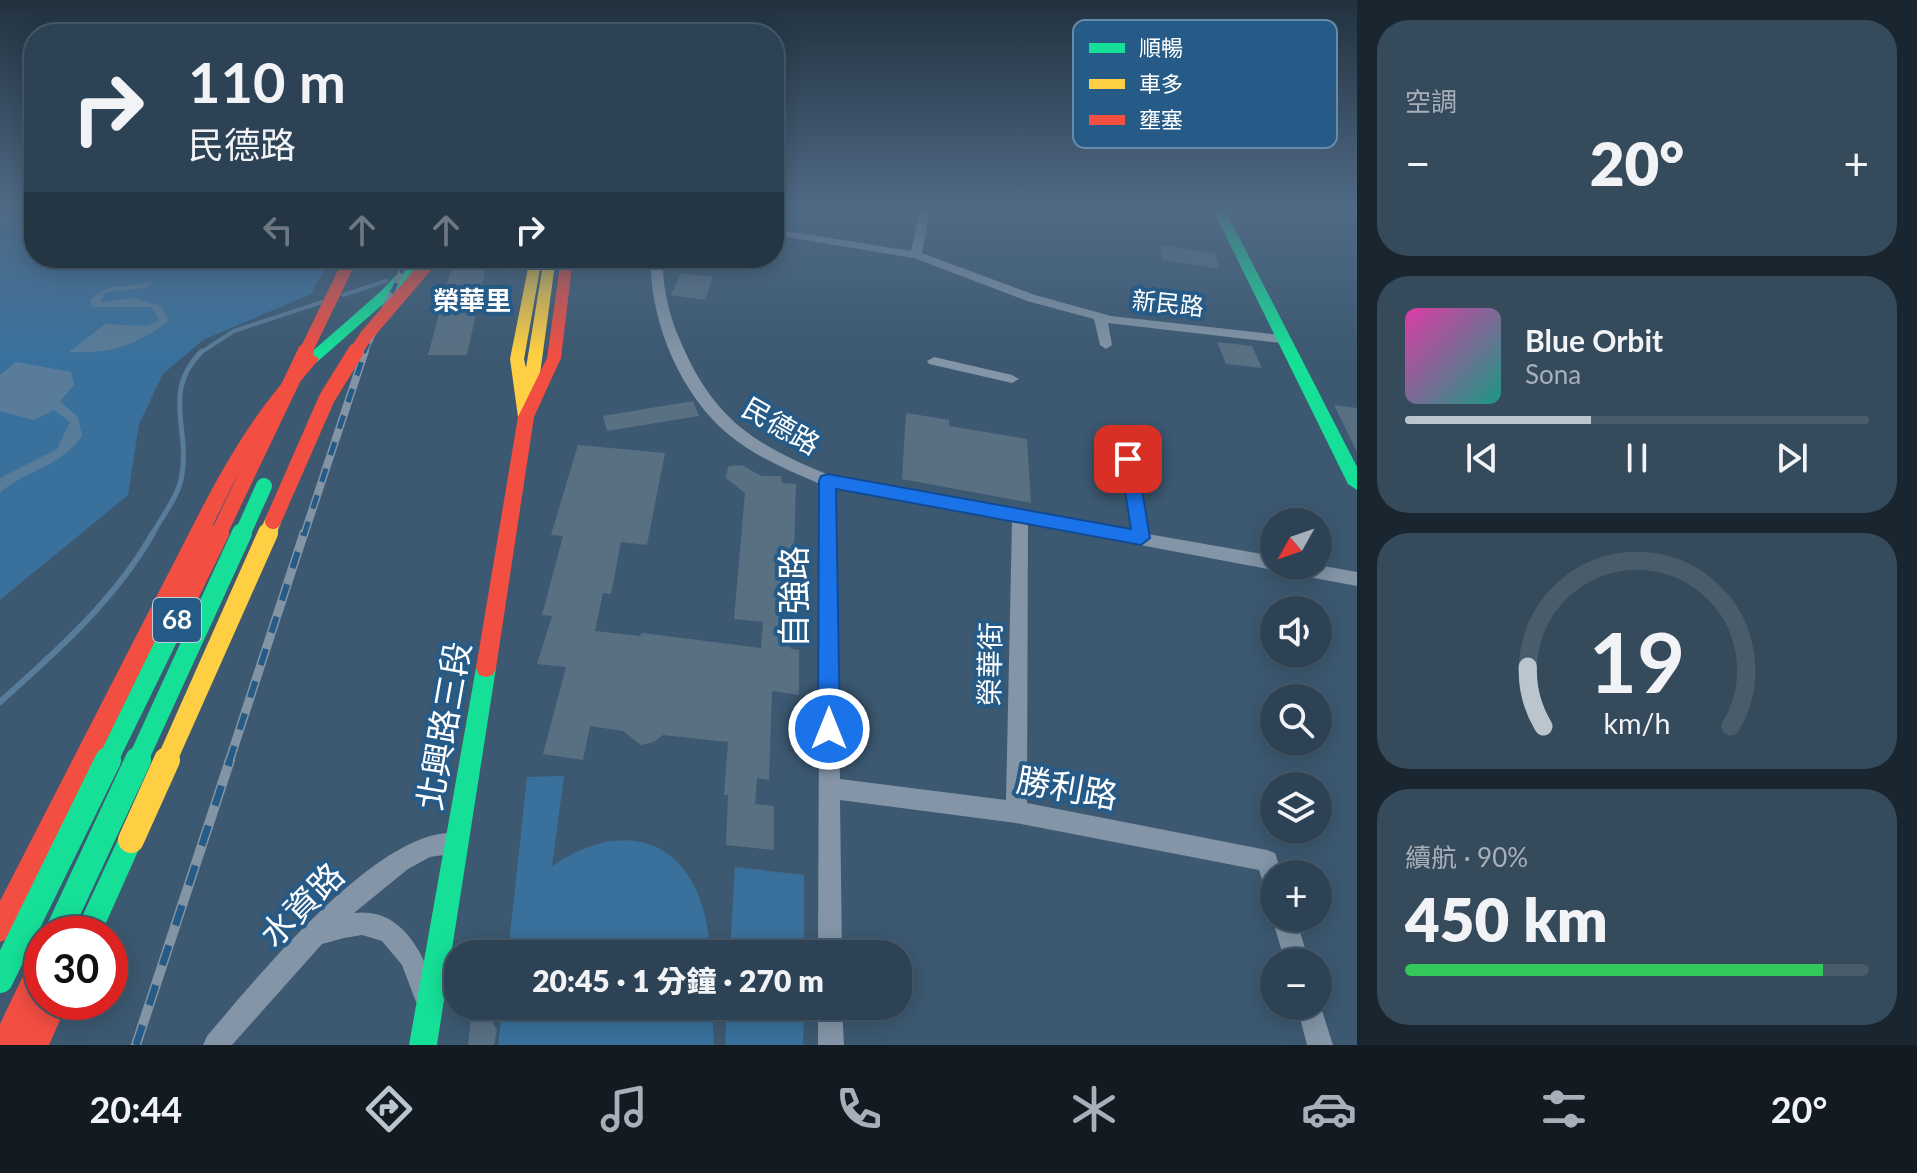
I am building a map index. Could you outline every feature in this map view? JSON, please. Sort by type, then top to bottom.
[{"type":"main road","points":[[1241,257],[1357,484]]},
{"type":"main road","name":"68","points":[[0,980],[346,268]]},
{"type":"main road","points":[[303,401],[363,268]]},
{"type":"main road","points":[[0,929],[109,706],[244,448],[307,364],[410,268]]},
{"type":"main road","points":[[95,916],[327,398],[366,336],[424,268]]},
{"type":"main road","name":"北興路三段","points":[[526,417],[517,359],[534,268]]},
{"type":"main road","points":[[526,417],[548,268]]},
{"type":"main road","name":"北興路三段","points":[[423,1045],[526,417],[554,358],[566,268]]},
{"type":"main road","name":"68","points":[[65,916],[270,473]]},
{"type":"main road","points":[[5,1045],[24,1005]]},
{"type":"main road","points":[[34,1045],[46,1020]]},
{"type":"street","name":"新民路","points":[[921,257],[1031,298],[1100,317],[1281,339]]},
{"type":"street","name":"民德路","points":[[656,268],[663,316],[698,393],[721,422],[749,443],[788,465],[828,481],[1260,560]]},
{"type":"street","points":[[1100,317],[1106,345]]},
{"type":"street","points":[[934,361],[1012,379]]},
{"type":"street","points":[[1128,459],[1141,538]]},
{"type":"street","name":"自強路","points":[[828,481],[830,940]]},
{"type":"street","name":"榮華街","points":[[1016,812],[1020,516]]},
{"type":"street","points":[[1332,574],[1357,579]]},
{"type":"street","name":"勝利路","points":[[829,788],[1016,812],[1262,860]]},
{"type":"street","name":"水資路","points":[[216,1045],[352,901],[408,856],[427,847],[456,844]]},
{"type":"street","points":[[316,937],[360,921],[385,930],[399,940],[412,960],[429,1008]]},
{"type":"street","points":[[830,1020],[831,1045]]},
{"type":"street","points":[[1313,1020],[1320,1045]]},
{"type":"shaded area","points":[[0,257],[24,257],[24,268],[325,268],[311,294],[203,340],[163,374],[139,424],[128,495],[0,600]]},
{"type":"shaded area","points":[[153,282],[144,288],[106,292],[100,302],[135,298],[161,306],[169,320],[146,336],[110,350],[69,352],[105,324],[148,326],[160,320],[151,307],[92,307],[90,299],[108,288]]},
{"type":"shaded area","points":[[16,362],[71,372],[74,385],[60,401],[78,417],[82,436],[53,462],[0,493],[0,478],[57,449],[70,422],[54,410],[34,420],[0,411],[0,375]]},
{"type":"shaded area","points":[[564,776],[552,866],[584,849],[613,841],[639,842],[662,850],[681,866],[696,889],[706,919],[708,940],[510,940],[527,777]]},
{"type":"shaded area","points":[[735,867],[804,875],[804,940],[731,940]]},
{"type":"shaded area","points":[[501,1020],[713,1020],[714,1045],[498,1045]]},
{"type":"shaded area","points":[[726,1020],[804,1020],[803,1045],[725,1045]]},
{"type":"building","points":[[1162,257],[1216,257],[1219,269],[1163,260]]},
{"type":"building","points":[[451,268],[486,268],[467,355],[428,355]]},
{"type":"building","points":[[681,273],[713,277],[705,300],[671,295]]},
{"type":"building","points":[[1217,342],[1252,346],[1262,368],[1226,364]]},
{"type":"building","points":[[693,401],[699,416],[607,431],[603,416]]},
{"type":"building","points":[[1334,405],[1357,408],[1357,452]]},
{"type":"building","points":[[906,413],[949,420],[949,426],[1027,439],[1031,503],[902,479]]},
{"type":"building","points":[[578,445],[665,453],[647,545],[621,542],[611,594],[603,593],[595,631],[640,636],[642,633],[761,648],[763,622],[734,619],[745,493],[726,478],[727,471],[729,466],[742,465],[761,476],[781,476],[782,483],[796,484],[791,649],[799,650],[799,695],[772,691],[769,780],[757,778],[755,804],[774,806],[774,850],[726,845],[728,795],[724,795],[728,742],[663,735],[654,742],[641,745],[623,731],[590,726],[583,760],[543,754],[566,667],[537,664],[552,616],[542,615],[563,536],[551,535]]},
{"type":"building","points":[[471,1020],[491,1020],[497,1030],[494,1045],[468,1045]]},
{"type":"waterway","points":[[343,295],[386,281]]},
{"type":"waterway","points":[[201,352],[234,331],[322,302]]},
{"type":"waterway","points":[[152,535],[181,480],[183,444],[180,397],[189,367],[201,352]]},
{"type":"waterway","points":[[0,702],[103,602],[153,533]]},
{"type":"railway","points":[[364,353],[403,268]]},
{"type":"railway","points":[[304,535],[365,351]]},
{"type":"railway","points":[[229,762],[304,533]]},
{"type":"railway","points":[[136,1045],[230,760]]},
{"type":"traffic: fast","points":[[1243,257],[1357,484]]},
{"type":"traffic: fast","points":[[312,359],[385,295],[411,268]]},
{"type":"traffic: fast","points":[[65,916],[264,486]]},
{"type":"traffic: fast","points":[[0,980],[177,619]]},
{"type":"traffic: fast","points":[[423,1045],[486,668]]},
{"type":"traffic: fast","points":[[95,916],[131,840]]},
{"type":"traffic: slow","points":[[526,417],[517,359],[534,268]]},
{"type":"traffic: slow","points":[[529,396],[548,268]]},
{"type":"traffic: slow","points":[[131,840],[273,521]]},
{"type":"traffic: jam","points":[[177,619],[346,268]]},
{"type":"traffic: jam","points":[[273,521],[327,398],[366,336],[424,268]]},
{"type":"traffic: jam","points":[[486,668],[526,417],[554,358],[566,268]]},
{"type":"traffic: jam","points":[[0,929],[114,697],[226,480],[273,403],[312,359]]},
{"type":"traffic: jam","points":[[5,1045],[24,1005]]},
{"type":"traffic: jam","points":[[34,1045],[46,1020]]},
{"type":"district","name":"榮華里","points":[[472,301]]},
{"type":"route","points":[[829,729],[828,481],[1141,538],[1128,459]]}]
